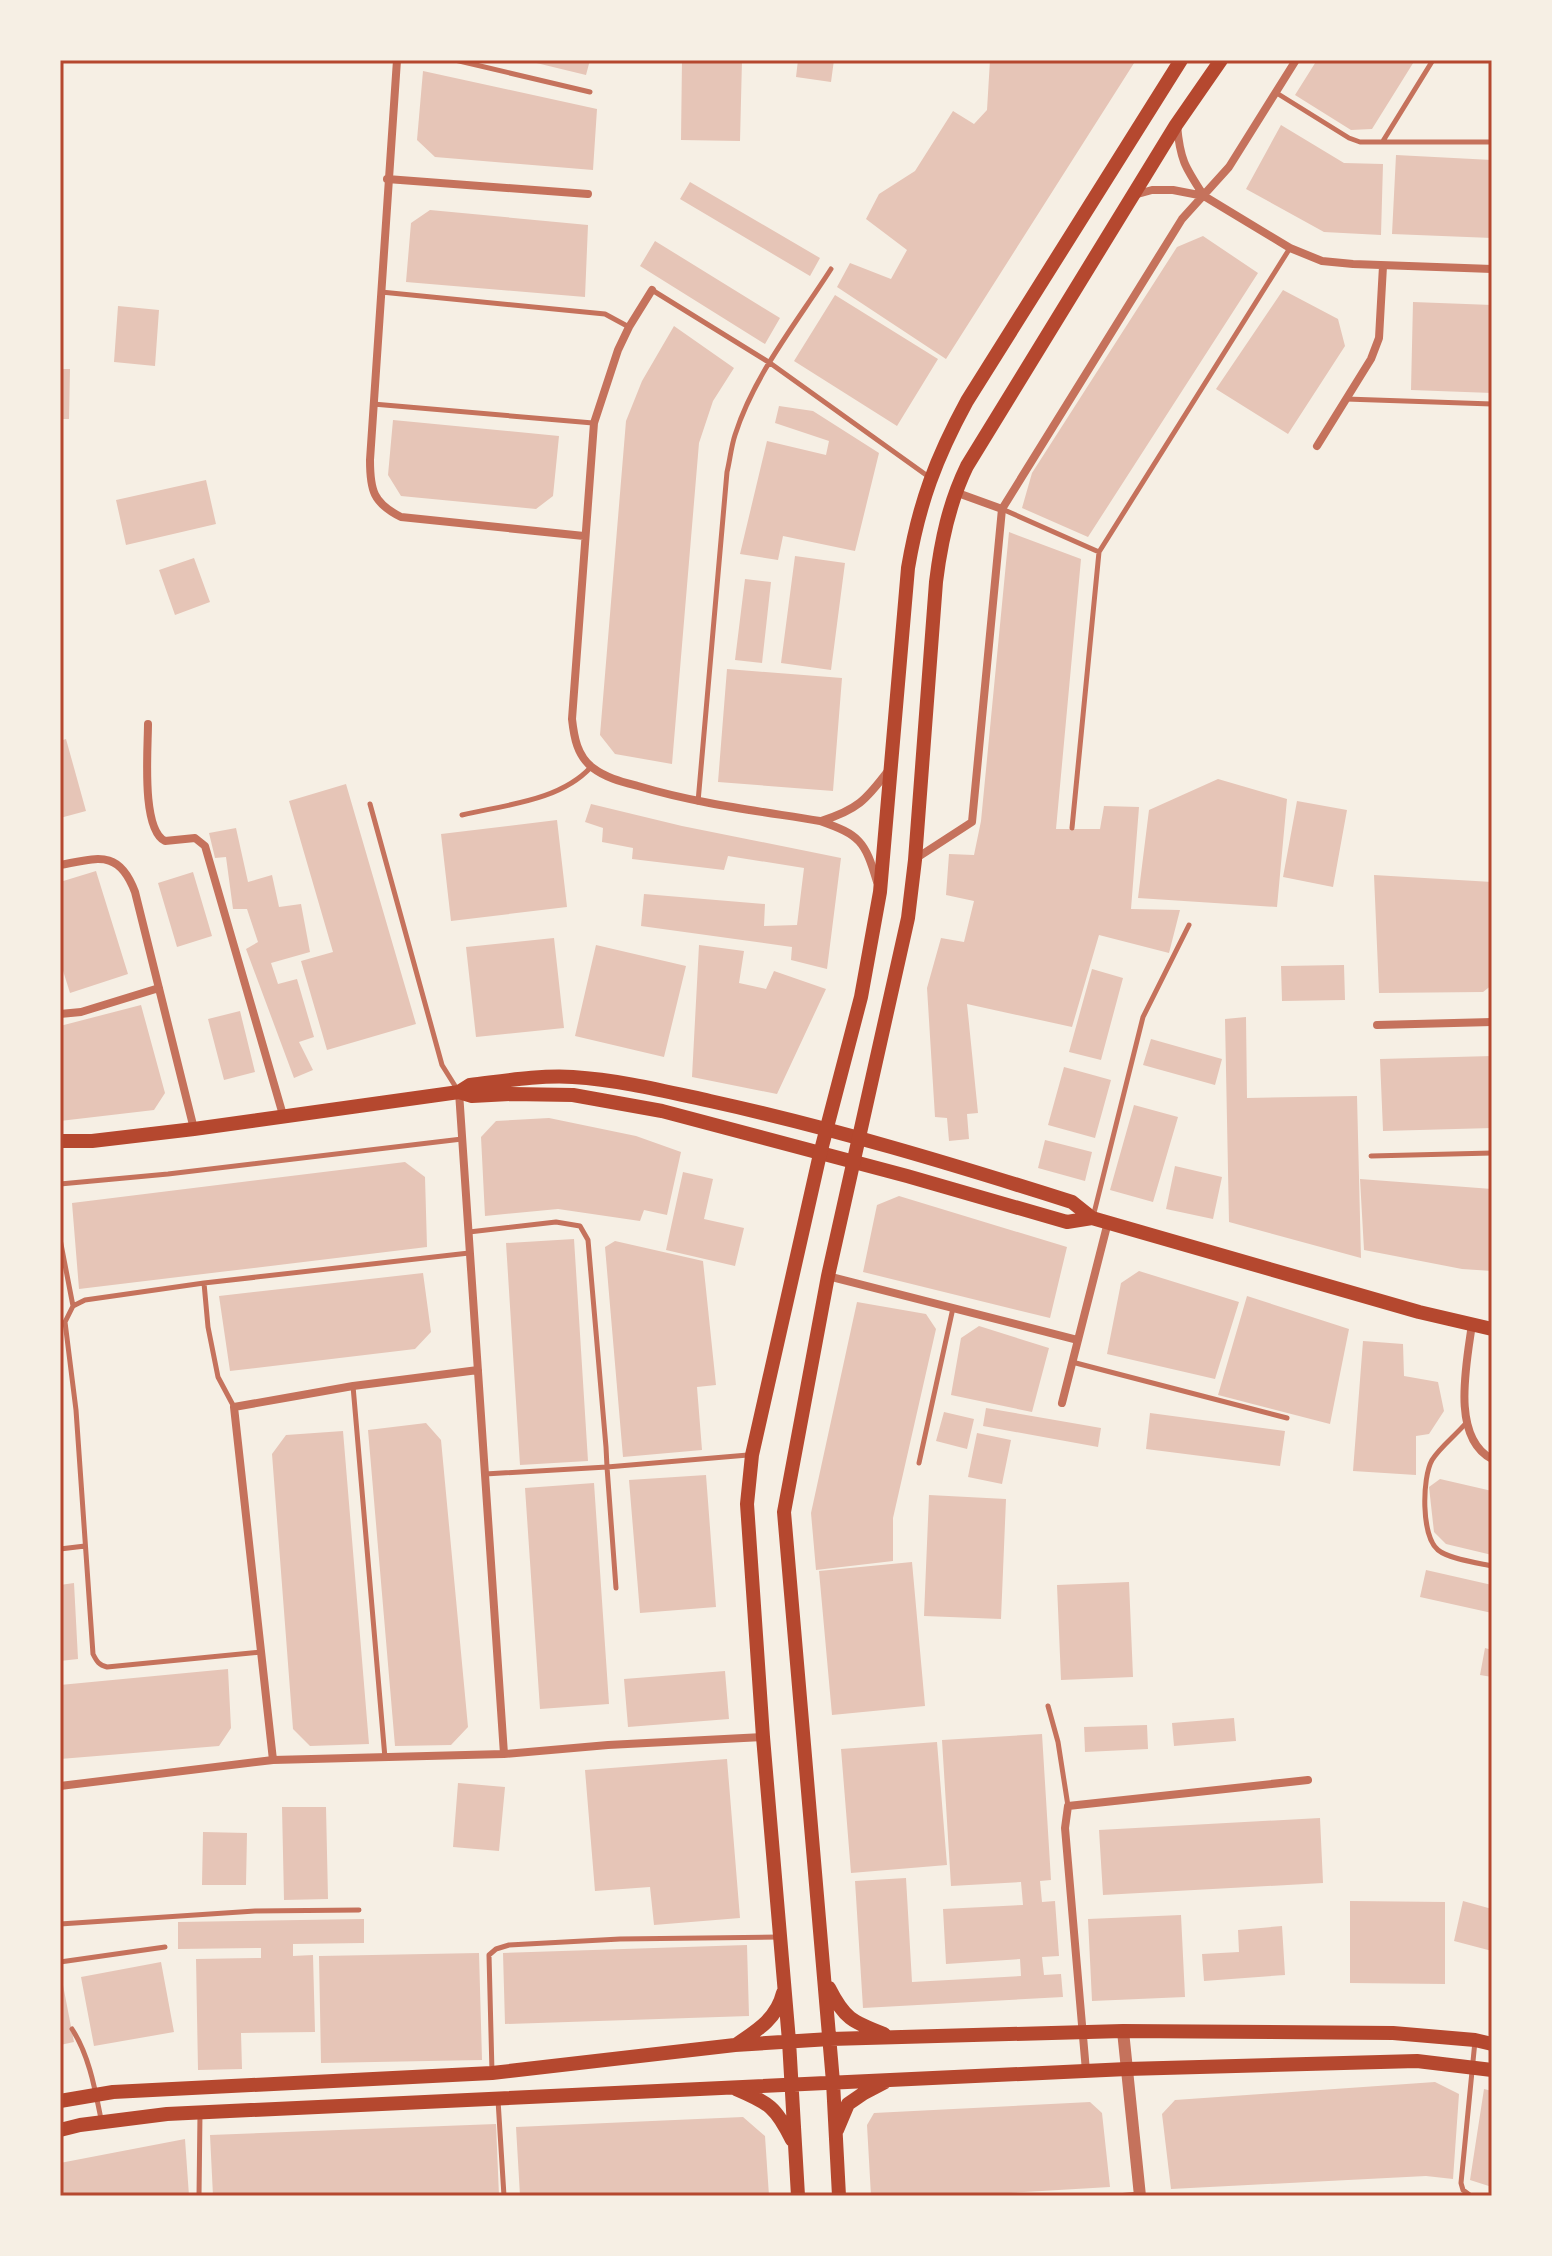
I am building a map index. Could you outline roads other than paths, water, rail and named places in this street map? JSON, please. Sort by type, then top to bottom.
[{"type":"main road","points":[[798,2196],[793,2084],[763,1737],[747,1504],[752,1455],[820,1154],[861,997],[880,892],[908,568],[916,523],[947,437],[967,401],[1181,60]]},
{"type":"main road","points":[[839,2196],[830,2039],[784,1512],[828,1276],[908,918],[940,551],[955,492],[967,466],[1176,125],[1221,60]]},
{"type":"main road","points":[[459,1092],[470,1085],[572,1077],[668,1090],[765,1112],[916,1153],[1072,1202],[1092,1218]]},
{"type":"main road","points":[[60,1141],[92,1141],[194,1129],[459,1092],[472,1096],[573,1095],[662,1111],[1067,1222],[1092,1218],[1108,1222],[1419,1312],[1492,1329]]},
{"type":"main road","points":[[826,1129],[852,1162]]},
{"type":"main road","points":[[820,1154],[858,1138]]},
{"type":"main road","points":[[1472,1323],[1492,1322]]},
{"type":"main road","points":[[824,1978],[840,2010],[858,2024],[891,2037]]},
{"type":"main road","points":[[735,2045],[773,2016],[785,1989]]},
{"type":"main road","points":[[60,2101],[113,2092],[492,2073],[735,2045],[830,2039],[1123,2031],[1393,2033],[1492,2044]]},
{"type":"main road","points":[[60,2130],[101,2122],[200,2112],[1127,2069],[1417,2061],[1492,2070]]},
{"type":"main road","points":[[836,2134],[848,2104],[892,2079]]},
{"type":"main road","points":[[732,2087],[763,2101],[781,2117],[796,2148]]},
{"type":"street","points":[[397,60],[373,404],[370,480],[375,496],[385,509],[401,517],[584,536]]},
{"type":"street","points":[[915,860],[972,822],[1002,509],[1182,219],[1229,167],[1296,60]]},
{"type":"street","points":[[1176,125],[1185,166],[1204,196]]},
{"type":"street","points":[[387,179],[588,194]]},
{"type":"street","points":[[1133,195],[1152,190],[1173,190],[1204,196],[1290,248],[1322,261],[1492,269]]},
{"type":"street","points":[[1317,446],[1371,359],[1379,338],[1383,266]]},
{"type":"street","points":[[652,290],[629,327],[594,423],[572,719],[580,753],[591,767],[606,777],[698,802],[820,821],[854,835],[871,861],[880,892]]},
{"type":"street","points":[[955,492],[1002,509]]},
{"type":"street","points":[[148,724],[148,793],[156,834],[165,841],[195,838],[205,846],[283,1115]]},
{"type":"street","points":[[820,821],[845,813],[860,804],[890,770]]},
{"type":"street","points":[[60,865],[97,858],[109,859],[120,864],[129,875],[194,1129]]},
{"type":"street","points":[[60,1014],[81,1012],[159,988]]},
{"type":"street","points":[[1377,1025],[1492,1022]]},
{"type":"street","points":[[459,1092],[504,1754]]},
{"type":"street","points":[[1062,1403],[1108,1222]]},
{"type":"street","points":[[828,1276],[1078,1340]]},
{"type":"street","points":[[1472,1323],[1464,1395],[1467,1423],[1474,1443],[1492,1459]]},
{"type":"street","points":[[273,1760],[234,1407],[353,1386],[478,1370]]},
{"type":"street","points":[[60,1786],[273,1760],[504,1754],[763,1737]]},
{"type":"street","points":[[1086,2071],[1065,1828],[1068,1806],[1308,1780]]},
{"type":"street","points":[[1123,2031],[1140,2195]]},
{"type":"lane","points":[[455,60],[590,92]]},
{"type":"lane","points":[[1383,141],[1433,60]]},
{"type":"lane","points":[[1275,92],[1360,142],[1492,142]]},
{"type":"lane","points":[[1072,828],[1099,552],[1290,248]]},
{"type":"lane","points":[[698,802],[727,472],[734,438],[745,407],[770,363],[831,269]]},
{"type":"lane","points":[[652,290],[770,363],[930,478]]},
{"type":"lane","points":[[380,292],[605,314],[629,327]]},
{"type":"lane","points":[[1346,399],[1492,404]]},
{"type":"lane","points":[[373,404],[594,423]]},
{"type":"lane","points":[[1002,509],[1099,552]]},
{"type":"lane","points":[[462,815],[556,791],[582,777],[591,767]]},
{"type":"lane","points":[[370,804],[442,1065],[459,1092]]},
{"type":"lane","points":[[1092,1218],[1143,1017],[1189,925]]},
{"type":"lane","points":[[60,1184],[462,1139]]},
{"type":"lane","points":[[1371,1156],[1492,1153]]},
{"type":"lane","points":[[469,1232],[556,1222],[580,1226],[588,1240],[616,1588]]},
{"type":"lane","points":[[60,1239],[73,1306]]},
{"type":"lane","points":[[261,1652],[107,1667],[101,1666],[93,1654],[76,1410],[65,1322],[73,1306],[85,1300],[204,1283],[470,1253]]},
{"type":"lane","points":[[204,1283],[208,1327],[218,1377],[234,1407]]},
{"type":"lane","points":[[919,1463],[953,1308]]},
{"type":"lane","points":[[1072,1362],[1287,1418]]},
{"type":"lane","points":[[353,1386],[385,1758]]},
{"type":"lane","points":[[1467,1423],[1432,1460],[1425,1498],[1428,1537],[1438,1550],[1451,1556],[1492,1566]]},
{"type":"lane","points":[[484,1474],[752,1455]]},
{"type":"lane","points":[[60,1549],[85,1546]]},
{"type":"lane","points":[[1048,1706],[1058,1742],[1068,1806]]},
{"type":"lane","points":[[60,1924],[255,1911],[359,1910]]},
{"type":"lane","points":[[492,2073],[489,1955],[496,1949],[509,1945],[620,1939],[780,1937]]},
{"type":"lane","points":[[60,1962],[165,1947]]},
{"type":"lane","points":[[72,2029],[80,2041],[101,2122]]},
{"type":"lane","points":[[1471,2196],[1463,2190],[1461,2183],[1475,2040]]},
{"type":"lane","points":[[498,2099],[504,2196]]},
{"type":"lane","points":[[199,2196],[200,2112]]},
{"type":"lane","points":[[1117,2196],[1140,2195]]}]
